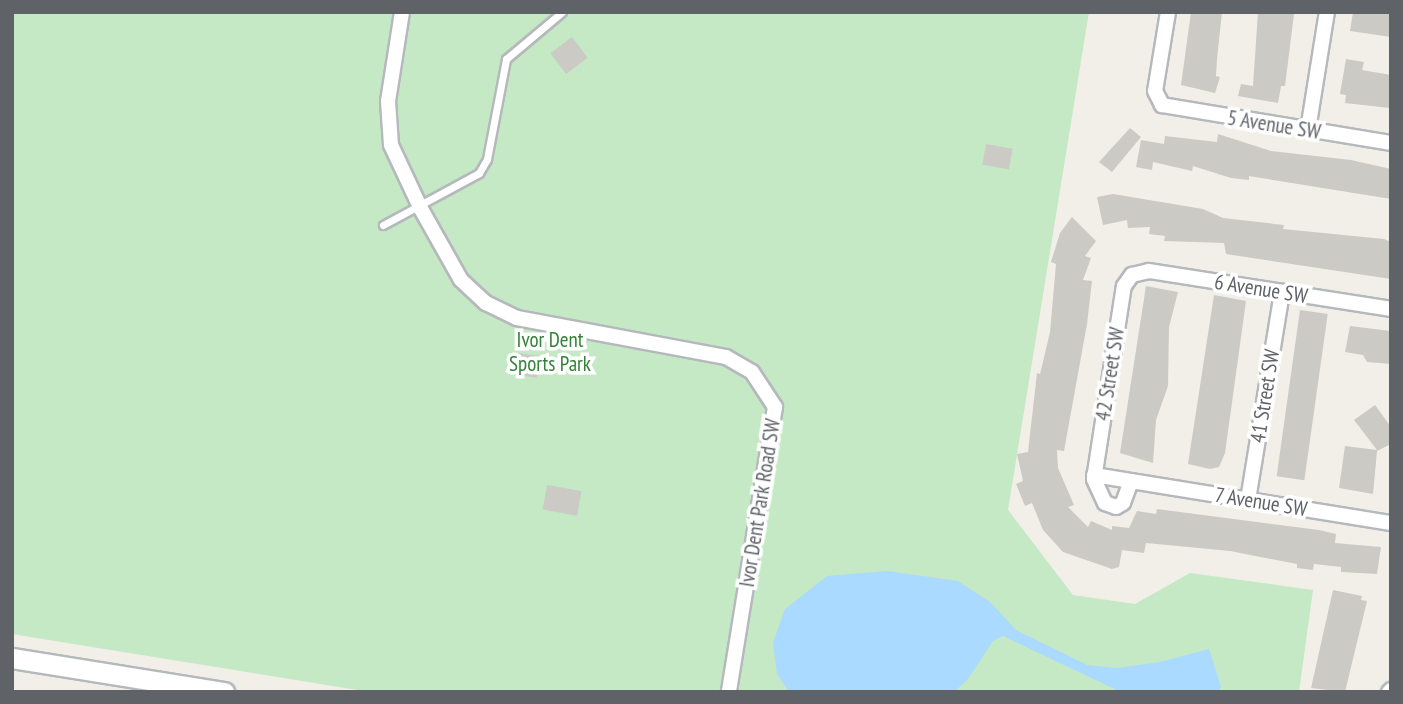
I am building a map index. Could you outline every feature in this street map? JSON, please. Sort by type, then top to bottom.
[{"type":"main road","points":[[12,658],[224,692]]},
{"type":"street","name":"Ivor Dent Park Road SW","points":[[402,12],[387,123],[391,145],[419,206],[461,280],[500,311],[726,357],[751,372],[766,388],[775,407],[774,422],[729,692]]},
{"type":"street","name":"5 Avenue SW","points":[[1168,12],[1155,91],[1160,102],[1171,108],[1391,143]]},
{"type":"street","points":[[1308,130],[1327,12]]},
{"type":"street","name":"6 Avenue SW","points":[[1132,275],[1149,271],[1391,309]]},
{"type":"street","name":"42 Street SW","points":[[1094,475],[1124,286],[1132,275]]},
{"type":"street","name":"41 Street SW","points":[[1248,500],[1282,292]]},
{"type":"street","points":[[1094,475],[1101,498],[1111,507],[1123,503],[1131,481]]},
{"type":"street","name":"7 Avenue SW","points":[[1094,475],[1391,523]]},
{"type":"lane","points":[[383,225],[484,166],[506,59],[562,12]]},
{"type":"green space","name":"Ivor Dent Sports Park","points":[[12,12],[1089,12],[1008,510],[1073,595],[1135,604],[1190,573],[1313,590],[1299,692],[370,692],[12,634]]},
{"type":"water","points":[[887,571],[958,581],[990,602],[1016,630],[1087,665],[1117,668],[1160,662],[1209,649],[1221,687],[1218,692],[1121,692],[1003,636],[993,641],[968,679],[954,692],[789,692],[777,674],[773,643],[785,609],[827,576]]},
{"type":"building","points":[[1191,12],[1222,12],[1216,76],[1220,77],[1215,93],[1181,85]]},
{"type":"building","points":[[1258,12],[1294,14],[1285,86],[1281,86],[1278,103],[1238,96],[1241,84],[1253,86]]},
{"type":"building","points":[[1353,12],[1391,12],[1391,37],[1350,31]]},
{"type":"building","points":[[572,37],[588,58],[566,74],[550,53]]},
{"type":"building","points":[[1346,59],[1364,62],[1362,70],[1391,75],[1390,108],[1345,103],[1346,95],[1340,94]]},
{"type":"building","points":[[1130,128],[1141,137],[1112,172],[1099,162]]},
{"type":"building","points":[[1218,134],[1271,151],[1351,160],[1391,169],[1391,199],[1249,176],[1249,180],[1231,178],[1193,166],[1192,171],[1153,162],[1152,170],[1136,167],[1141,140],[1164,144],[1165,136],[1217,142]]},
{"type":"building","points":[[986,144],[1013,149],[1009,169],[982,165]]},
{"type":"building","points":[[1113,194],[1203,209],[1223,218],[1284,225],[1283,229],[1384,239],[1391,242],[1391,279],[1226,254],[1224,243],[1164,241],[1165,236],[1149,234],[1150,227],[1128,228],[1127,220],[1103,225],[1097,197]]},
{"type":"building","points":[[1072,217],[1096,241],[1085,256],[1091,258],[1083,280],[1092,281],[1087,324],[1064,451],[1057,450],[1058,468],[1074,505],[1068,507],[1088,527],[1091,521],[1112,530],[1112,526],[1129,528],[1137,511],[1156,514],[1157,509],[1319,530],[1336,534],[1335,543],[1381,547],[1377,574],[1341,572],[1341,567],[1314,564],[1313,570],[1297,568],[1297,564],[1230,551],[1146,543],[1144,553],[1122,550],[1119,567],[1112,569],[1063,552],[1043,530],[1032,503],[1025,506],[1016,484],[1023,481],[1017,454],[1028,452],[1037,373],[1040,374],[1050,332],[1056,264],[1051,262],[1060,233]]},
{"type":"building","points":[[1146,286],[1178,292],[1169,327],[1168,386],[1156,420],[1153,463],[1120,453]]},
{"type":"building","points":[[1214,295],[1246,301],[1225,453],[1219,467],[1210,469],[1188,464]]},
{"type":"building","points":[[1300,310],[1328,314],[1304,480],[1277,476]]},
{"type":"building","points":[[1350,326],[1391,331],[1391,364],[1367,362],[1363,355],[1345,352]]},
{"type":"building","points":[[518,353],[540,356],[537,378],[515,375]]},
{"type":"building","points":[[1375,405],[1391,427],[1391,444],[1377,451],[1373,494],[1339,488],[1345,446],[1377,450],[1354,420]]},
{"type":"building","points":[[547,485],[581,491],[577,516],[543,510]]},
{"type":"building","points":[[1333,590],[1362,596],[1361,600],[1367,601],[1345,692],[1311,688]]}]
